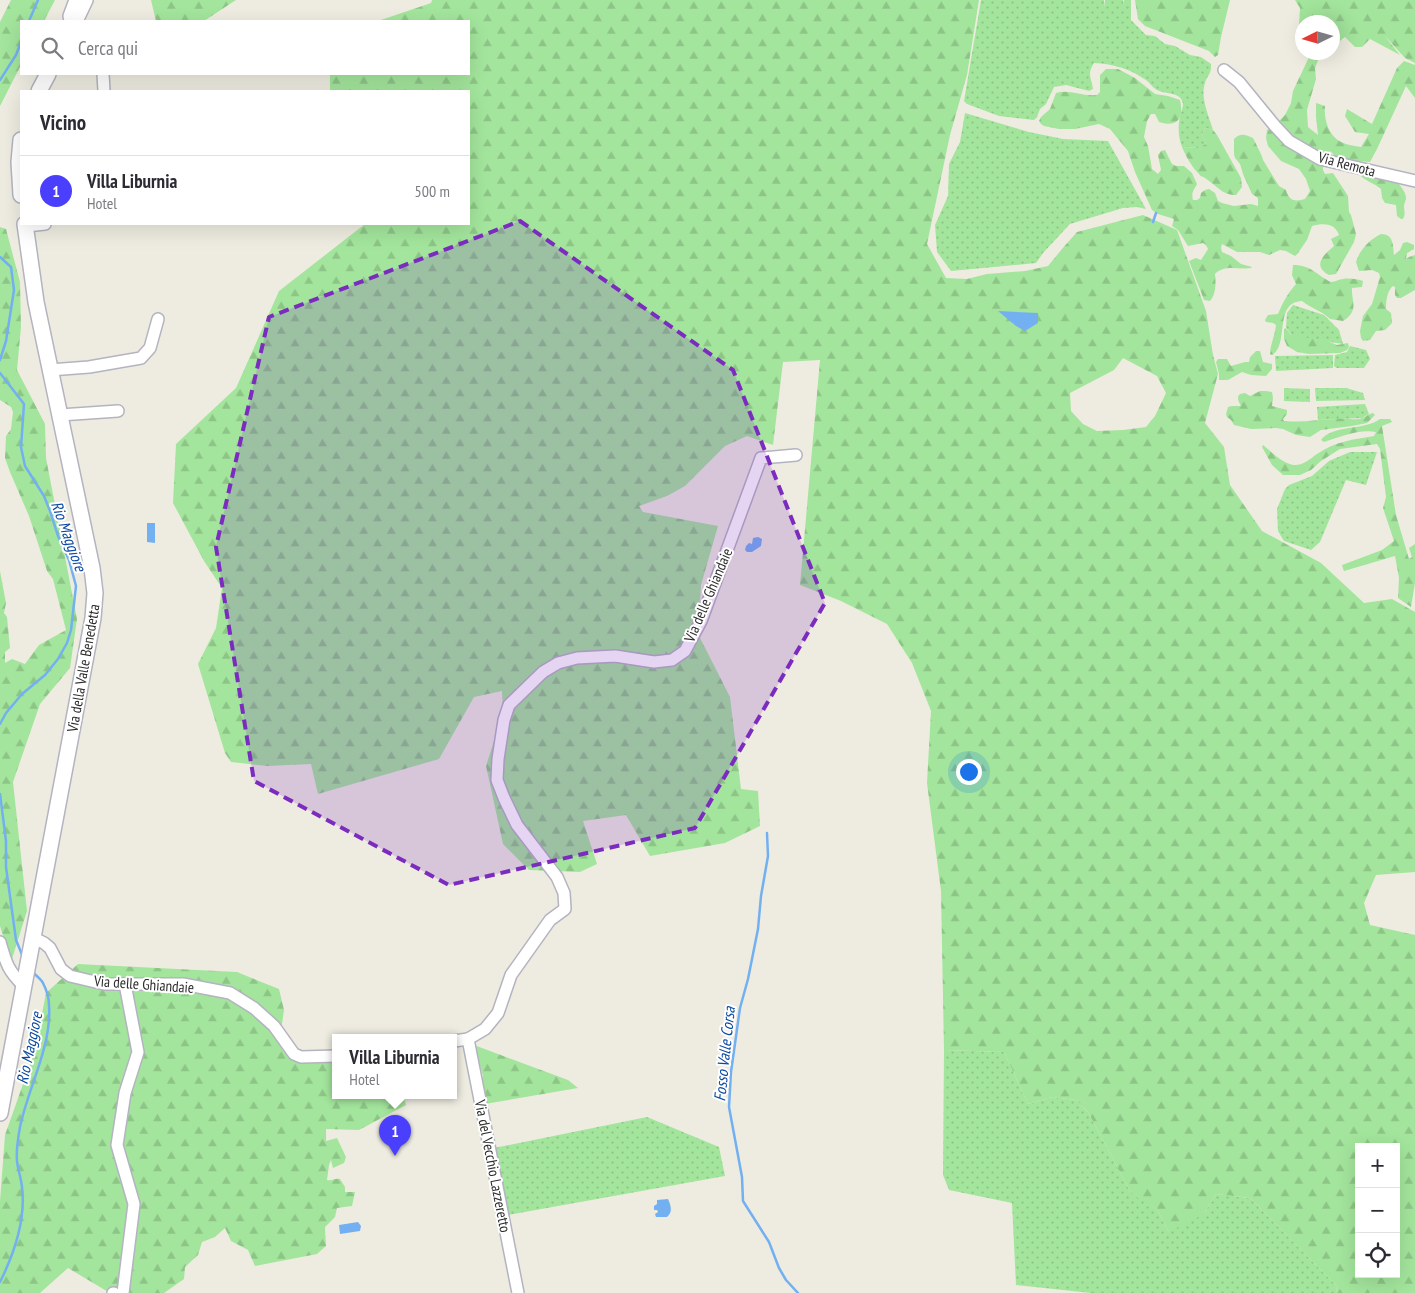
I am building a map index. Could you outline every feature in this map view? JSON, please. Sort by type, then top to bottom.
[{"type":"main road","points":[[75,20],[84,0]]},
{"type":"main road","points":[[40,90],[47,75]]},
{"type":"main road","points":[[20,151],[20,178]]},
{"type":"main road","name":"Via della Valle Benedetta","points":[[0,1113],[93,618],[95,594],[92,568],[36,302],[26,225]]},
{"type":"street","points":[[70,20],[69,16],[75,0]]},
{"type":"street","name":"Via Remota","points":[[1224,70],[1239,82],[1289,141],[1320,159],[1415,181]]},
{"type":"street","points":[[103,75],[104,90]]},
{"type":"street","points":[[50,370],[89,367],[141,358],[150,348],[158,319]]},
{"type":"street","points":[[60,415],[118,411]]},
{"type":"street","name":"Via delle Ghiandaie","points":[[457,1041],[468,1039],[485,1029],[498,1013],[512,975],[550,920],[565,908],[564,893],[557,877],[517,825],[497,780],[504,720],[509,705],[543,672],[558,663],[577,658],[615,656],[654,662],[672,660],[685,651],[701,621],[761,458],[796,455]]},
{"type":"street","name":"Via delle Ghiandaie","points":[[34,938],[44,942],[50,948],[61,969],[70,976],[104,984],[183,984],[230,993],[254,1008],[274,1026],[294,1054],[301,1057],[332,1056]]},
{"type":"street","points":[[0,942],[3,965],[14,976],[25,981]]},
{"type":"street","points":[[123,1293],[134,1204],[117,1146],[125,1093],[138,1052],[125,984]]},
{"type":"street","name":"Via del Vecchio Lazzeretto","points":[[468,1039],[518,1293]]},
{"type":"highlighted area","points":[[520,221],[733,370],[825,603],[695,828],[449,885],[254,781],[216,547],[269,317]]},
{"type":"green space","points":[[11,0],[55,0],[45,20],[20,20],[20,67],[0,106],[0,22]]},
{"type":"green space","points":[[151,0],[236,0],[206,20],[156,20]]},
{"type":"green space","points":[[432,0],[979,0],[967,75],[950,135],[927,244],[946,278],[967,279],[987,274],[1025,271],[1048,266],[1077,232],[1143,215],[1177,230],[1206,311],[1218,374],[1205,423],[1224,447],[1230,485],[1262,531],[1321,563],[1364,603],[1392,599],[1415,612],[1415,872],[1376,875],[1364,903],[1370,925],[1415,935],[1415,1293],[1337,1293],[1336,1285],[1250,1198],[1216,1194],[1205,1212],[1189,1223],[1168,1231],[1157,1209],[1130,1191],[1088,1112],[1076,1100],[1052,1097],[1028,1104],[1004,1052],[944,1050],[941,891],[927,783],[931,711],[912,663],[887,624],[841,601],[800,585],[820,360],[783,362],[773,445],[747,436],[725,446],[685,486],[667,496],[639,506],[643,512],[718,526],[701,585],[698,634],[730,697],[741,789],[758,791],[760,826],[725,843],[650,856],[626,815],[583,821],[597,864],[580,872],[529,870],[503,844],[486,766],[503,713],[502,691],[474,697],[439,759],[318,794],[311,764],[267,766],[231,762],[225,753],[198,664],[216,628],[222,588],[204,561],[173,503],[176,444],[236,388],[279,291],[364,225],[470,225],[470,90],[330,90],[330,75],[470,75],[470,20],[381,20],[431,3]],"holes":[[[1123,358],[1157,376],[1166,393],[1155,416],[1146,427],[1097,431],[1083,424],[1071,411],[1070,393],[1114,370]]]},
{"type":"green space","points":[[981,0],[1104,0],[1105,7],[1105,0],[1123,0],[1123,5],[1124,0],[1131,0],[1131,20],[1146,35],[1155,36],[1165,44],[1175,46],[1190,55],[1201,57],[1211,64],[1205,83],[1204,95],[1213,130],[1205,128],[1202,134],[1206,144],[1198,148],[1182,147],[1179,128],[1183,104],[1179,97],[1157,90],[1146,80],[1134,73],[1108,65],[1094,63],[1090,73],[1093,89],[1089,91],[1066,85],[1054,87],[1046,104],[1040,109],[1034,120],[999,116],[967,104],[964,101]]},
{"type":"green space","points":[[1135,0],[1230,0],[1218,55],[1215,57],[1209,51],[1145,26],[1138,19]]},
{"type":"green space","points":[[1295,0],[1415,0],[1415,63],[1405,58],[1384,35],[1400,55],[1370,39],[1362,47],[1355,47],[1345,37],[1340,41],[1340,15],[1300,15],[1300,8]]},
{"type":"green space","points":[[1308,60],[1318,60],[1315,68],[1316,79],[1307,110],[1308,127],[1318,135],[1316,103],[1325,106],[1326,121],[1333,135],[1343,143],[1361,147],[1369,134],[1355,132],[1345,116],[1347,109],[1372,124],[1397,68],[1404,61],[1415,65],[1415,98],[1406,86],[1370,162],[1338,159],[1330,151],[1328,155],[1323,156],[1283,131],[1279,121],[1285,115],[1291,103],[1293,91]]},
{"type":"green space","points":[[1106,69],[1118,69],[1135,78],[1155,94],[1180,100],[1181,112],[1178,120],[1171,124],[1166,124],[1159,122],[1155,114],[1151,114],[1147,121],[1144,137],[1148,146],[1152,169],[1158,174],[1161,170],[1158,155],[1161,151],[1165,150],[1172,164],[1184,166],[1192,173],[1197,184],[1193,193],[1193,200],[1200,198],[1201,193],[1209,189],[1215,193],[1218,201],[1222,203],[1234,206],[1251,204],[1258,206],[1258,198],[1252,194],[1234,154],[1234,139],[1241,135],[1253,138],[1263,160],[1279,186],[1286,190],[1293,200],[1305,199],[1310,191],[1306,179],[1299,169],[1281,161],[1268,146],[1267,130],[1270,127],[1323,162],[1325,174],[1333,173],[1348,196],[1349,212],[1356,234],[1354,242],[1336,274],[1329,275],[1324,272],[1320,264],[1326,253],[1334,246],[1331,239],[1339,235],[1332,226],[1316,225],[1312,226],[1307,240],[1295,256],[1280,250],[1269,255],[1260,252],[1237,252],[1222,244],[1222,252],[1241,264],[1252,267],[1227,268],[1219,271],[1215,274],[1215,288],[1212,298],[1210,301],[1204,300],[1189,261],[1196,258],[1201,260],[1208,249],[1206,245],[1203,243],[1188,246],[1178,230],[1172,226],[1174,219],[1152,210],[1128,151],[1110,129],[1099,124],[1075,129],[1059,129],[1044,126],[1039,121],[1050,109],[1056,93],[1097,95],[1100,92],[1100,75]]},
{"type":"green space","points":[[965,113],[1029,132],[1063,139],[1108,141],[1146,209],[1137,207],[1123,208],[1070,224],[1036,263],[951,271],[937,252],[935,225],[948,196],[949,164],[960,142]]},
{"type":"green space","points":[[1205,128],[1213,130],[1217,135],[1241,178],[1242,187],[1236,195],[1223,192],[1201,176],[1191,164],[1182,147],[1198,148],[1206,144],[1202,134]]},
{"type":"green space","points":[[1359,174],[1395,179],[1406,195],[1403,219],[1397,216],[1396,205],[1385,203],[1382,198],[1381,189]]},
{"type":"green space","points":[[0,227],[6,229],[20,282],[21,327],[17,370],[45,424],[46,458],[77,619],[70,668],[40,704],[13,782],[27,911],[11,962],[0,926],[0,571],[6,603],[4,613],[7,617],[10,648],[5,652],[5,663],[12,659],[25,664],[39,645],[66,630],[53,579],[47,571],[29,516],[5,458],[6,436],[11,429],[13,412],[11,407],[0,400]]},
{"type":"green space","points":[[1381,234],[1391,238],[1394,255],[1400,250],[1403,243],[1407,242],[1414,245],[1414,249],[1407,253],[1406,259],[1415,255],[1415,290],[1401,298],[1397,298],[1395,287],[1393,286],[1388,293],[1386,306],[1386,309],[1391,313],[1392,323],[1385,330],[1376,331],[1370,340],[1363,341],[1360,331],[1363,316],[1372,304],[1380,277],[1379,273],[1372,270],[1359,271],[1356,262],[1366,246]]},
{"type":"green space","points":[[1293,265],[1305,267],[1331,282],[1342,279],[1361,280],[1363,281],[1362,287],[1352,288],[1353,309],[1343,321],[1330,319],[1302,301],[1293,303],[1288,308],[1285,316],[1277,350],[1272,355],[1270,351],[1276,325],[1265,320],[1268,315],[1278,314],[1296,284],[1292,275]]},
{"type":"green space","points":[[1293,305],[1324,315],[1339,330],[1343,344],[1292,336],[1286,327],[1287,313]]},
{"type":"green space","points":[[1286,328],[1291,335],[1327,341],[1337,345],[1348,343],[1349,347],[1340,353],[1309,354],[1297,352],[1287,346],[1284,339],[1284,329]]},
{"type":"green space","points":[[1350,346],[1366,350],[1370,359],[1364,368],[1337,368],[1334,366],[1335,355],[1347,352]]},
{"type":"green space","points":[[1256,351],[1260,351],[1263,362],[1272,364],[1272,369],[1266,376],[1242,372],[1228,380],[1219,380],[1216,362],[1218,359],[1227,359],[1231,366],[1249,362],[1250,357]]},
{"type":"green space","points":[[1333,355],[1333,368],[1276,371],[1275,356]]},
{"type":"green space","points":[[1284,388],[1310,389],[1310,402],[1284,401]]},
{"type":"green space","points":[[1315,388],[1346,388],[1363,393],[1365,400],[1316,401]]},
{"type":"green space","points":[[1260,391],[1272,392],[1272,406],[1287,410],[1284,421],[1357,419],[1373,413],[1375,415],[1367,423],[1321,430],[1310,437],[1296,435],[1283,429],[1251,429],[1234,425],[1226,414],[1228,407],[1241,406],[1238,398],[1240,394],[1245,393],[1250,396]]},
{"type":"green space","points":[[1365,404],[1369,414],[1362,418],[1318,420],[1317,407]]},
{"type":"green space","points":[[1380,419],[1390,419],[1392,422],[1382,426],[1396,515],[1409,559],[1412,557],[1409,548],[1415,544],[1415,583],[1411,607],[1398,598],[1399,578],[1395,556],[1344,571],[1342,565],[1382,550],[1394,541],[1383,508],[1386,497],[1380,449],[1377,444],[1340,449],[1311,470],[1300,475],[1283,475],[1272,465],[1262,447],[1263,445],[1289,464],[1300,464],[1337,444],[1374,436],[1376,432],[1356,433],[1324,442],[1321,440],[1326,435],[1341,429],[1373,423]]},
{"type":"green space","points":[[1350,452],[1377,452],[1366,485],[1346,480],[1320,542],[1311,550],[1284,541],[1278,531],[1277,509],[1285,489],[1289,485],[1312,476],[1329,461]]},
{"type":"green space","points":[[78,964],[237,972],[279,989],[284,1010],[281,1031],[285,1051],[332,1057],[332,1099],[404,1099],[406,1105],[359,1130],[326,1129],[326,1141],[337,1138],[346,1157],[344,1163],[333,1168],[331,1160],[327,1180],[340,1179],[345,1187],[345,1192],[355,1192],[352,1206],[337,1208],[335,1217],[325,1227],[326,1246],[317,1254],[255,1266],[248,1250],[231,1241],[225,1228],[215,1237],[202,1242],[198,1255],[185,1267],[184,1279],[164,1293],[110,1293],[68,1268],[40,1293],[0,1293],[0,1201],[5,1135],[35,1050],[46,993]]},
{"type":"green space","points":[[474,1045],[568,1080],[578,1088],[485,1104],[480,1083],[483,1076]]},
{"type":"green space","points":[[944,1050],[1004,1052],[1028,1104],[1052,1097],[1076,1100],[1088,1112],[1130,1191],[1157,1209],[1168,1231],[1205,1212],[1216,1194],[1250,1198],[1336,1285],[1337,1293],[1091,1293],[1016,1285],[1012,1203],[949,1190],[943,1175]]},
{"type":"green space","points":[[647,1117],[719,1147],[725,1176],[508,1215],[494,1148]]},
{"type":"water","points":[[998,311],[1038,313],[1038,323],[1025,331]]},
{"type":"water","points":[[147,523],[155,523],[155,543],[147,542]]},
{"type":"water","points":[[758,537],[762,539],[761,546],[752,552],[747,552],[745,550],[746,546],[749,543],[752,544],[753,538]]},
{"type":"water","points":[[668,1199],[671,1209],[669,1215],[667,1217],[656,1217],[655,1214],[658,1212],[654,1210],[654,1206],[657,1204],[657,1200]]},
{"type":"water","points":[[358,1222],[361,1226],[360,1231],[340,1234],[339,1225]]},
{"type":"waterway","name":"Rio Maggiore","points":[[29,20],[38,0]]},
{"type":"waterway","name":"Rio Maggiore","points":[[0,80],[16,55],[20,45]]},
{"type":"waterway","points":[[1153,222],[1156,213]]},
{"type":"waterway","name":"Rio Maggiore","points":[[0,257],[11,267],[14,290],[6,341],[0,360]]},
{"type":"waterway","name":"Rio Maggiore","points":[[0,373],[24,404],[21,447],[25,466],[44,496],[58,536],[69,560],[76,586],[71,630],[67,643],[58,659],[45,675],[22,694],[6,713],[0,724]]},
{"type":"waterway","name":"Rio Maggiore","points":[[0,794],[6,841],[6,867],[16,940],[23,957]]},
{"type":"waterway","name":"Fosso Valle Corsa","points":[[767,833],[768,856],[761,896],[758,929],[740,1008],[731,1072],[729,1107],[742,1177],[743,1201],[769,1242],[786,1280],[798,1293]]},
{"type":"waterway","name":"Rio Maggiore","points":[[0,1282],[18,1236],[23,1199],[17,1161],[18,1140],[24,1112],[47,1036],[49,1020],[49,1003],[46,991],[42,982],[33,972]]},
{"type":"place","name":"Villa Liburnia","points":[[395,1156]]}]
